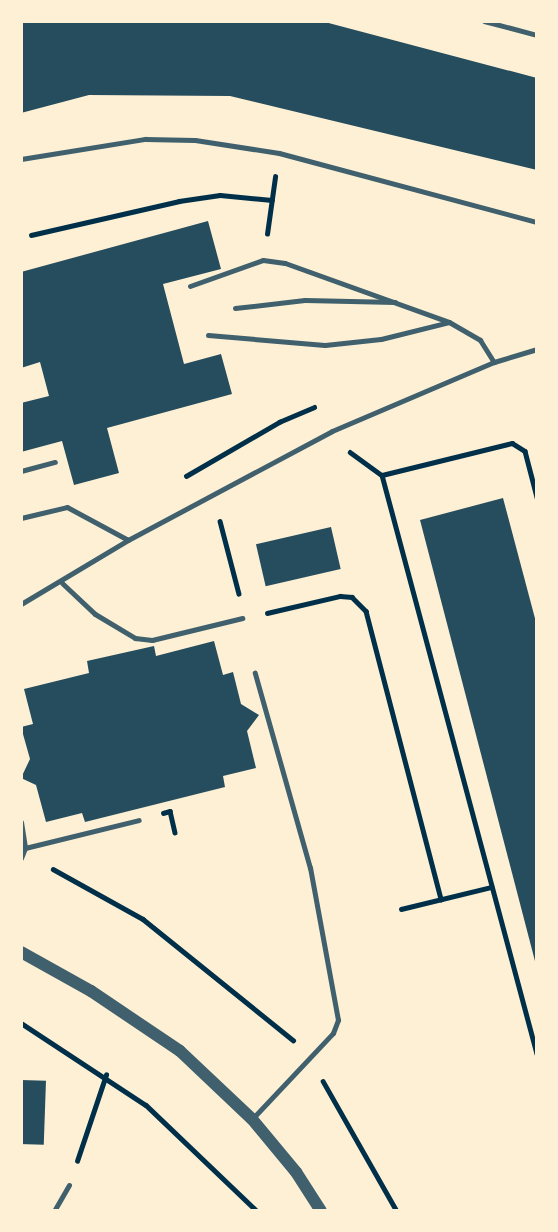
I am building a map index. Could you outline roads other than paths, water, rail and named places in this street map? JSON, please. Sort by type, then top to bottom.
[{"type":"street","points":[[21,952],[91,991],[180,1051],[252,1119],[296,1172],[321,1211]]},
{"type":"lane","points":[[484,21],[537,34]]},
{"type":"lane","points":[[21,159],[145,139],[195,140],[279,153],[537,222]]},
{"type":"lane","points":[[190,286],[263,260],[285,262],[403,302],[449,323],[480,340],[494,362]]},
{"type":"lane","points":[[235,308],[305,300],[403,302]]},
{"type":"lane","points":[[208,335],[325,345],[381,339],[449,323]]},
{"type":"lane","points":[[21,604],[61,583],[128,540],[332,430],[494,362],[537,349]]},
{"type":"lane","points":[[21,471],[55,462]]},
{"type":"lane","points":[[21,518],[67,507],[128,540]]},
{"type":"lane","points":[[61,583],[95,614],[135,638],[152,640],[242,618]]},
{"type":"lane","points":[[252,1119],[333,1033],[338,1002],[310,868],[255,673]]},
{"type":"lane","points":[[21,822],[23,853],[139,820]]},
{"type":"lane","points":[[54,1211],[69,1185]]}]
